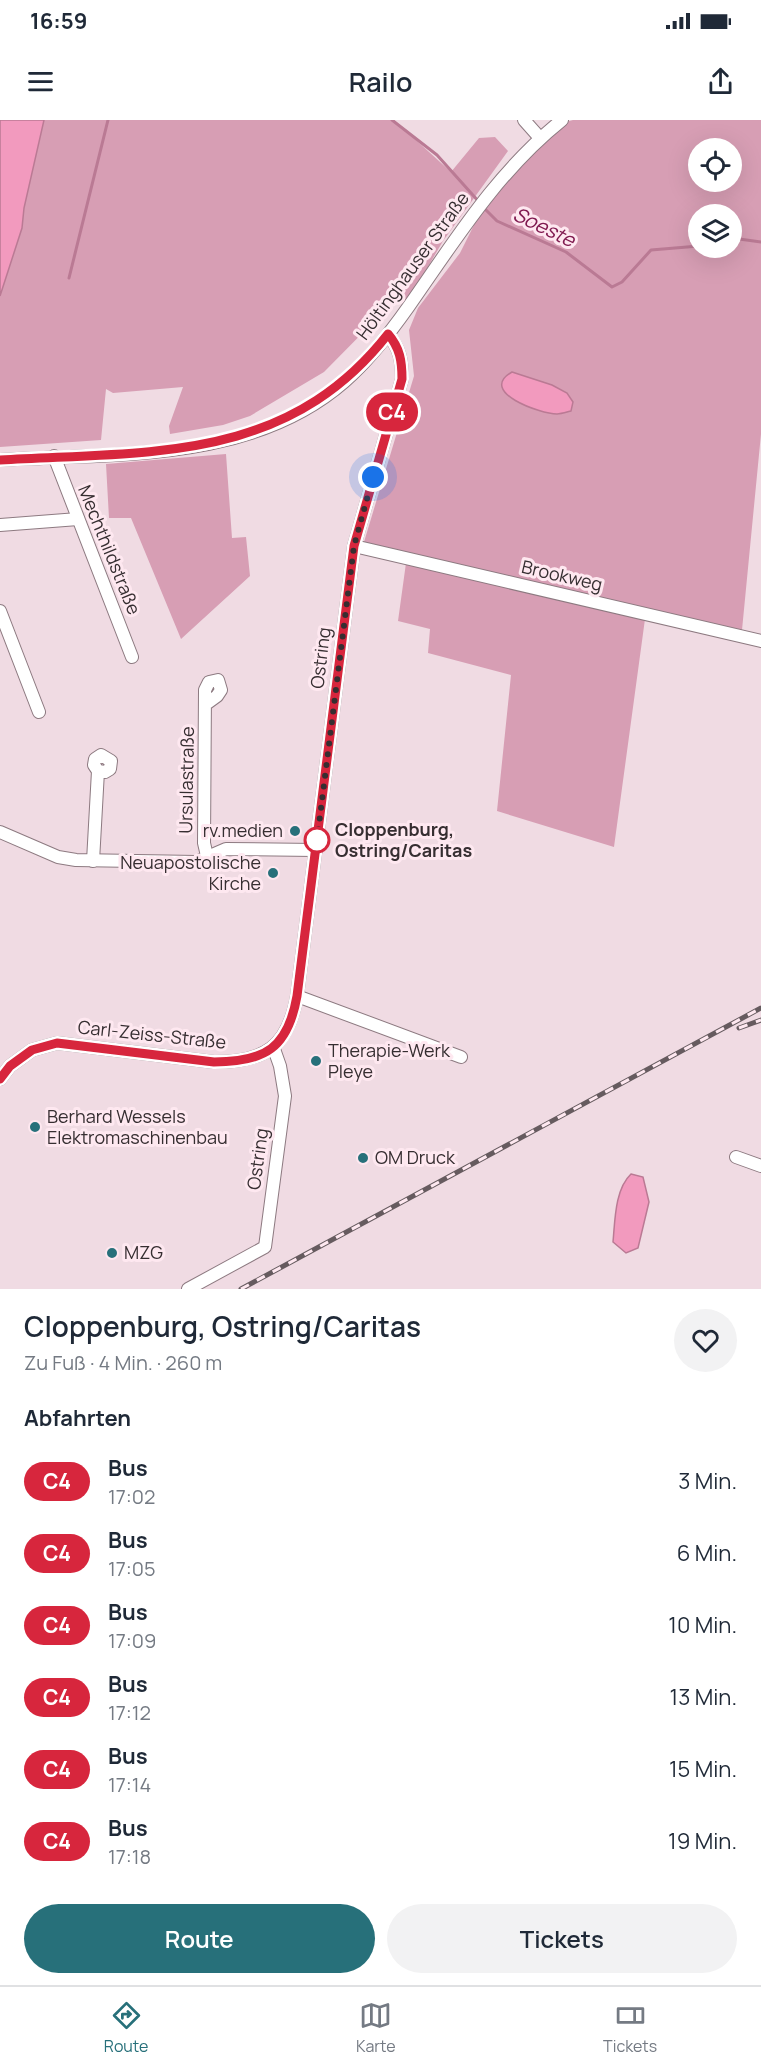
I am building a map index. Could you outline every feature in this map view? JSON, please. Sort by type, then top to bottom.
[{"type":"street","points":[[524,120],[540,138]]},
{"type":"street","name":"Höltinghauser Straße","points":[[0,460],[188,447],[255,432],[303,410],[344,383],[388,334],[483,198],[540,138],[562,120]]},
{"type":"street","name":"Ostring","points":[[188,1289],[265,1247],[285,1096],[280,1066],[274,1049],[294,1016],[354,546],[402,379],[399,352],[388,334]]},
{"type":"street","name":"Mechthildstraße","points":[[54,456],[132,657]]},
{"type":"street","points":[[0,525],[78,519]]},
{"type":"street","name":"Brookweg","points":[[354,546],[761,641]]},
{"type":"street","points":[[0,611],[39,712]]},
{"type":"street","name":"Ursulastraße","points":[[206,704],[204,843],[207,856]]},
{"type":"street","points":[[93,861],[98,771]]},
{"type":"street","points":[[0,832],[58,857],[93,861],[196,862],[226,849],[316,850]]},
{"type":"street","points":[[297,996],[461,1057]]},
{"type":"street","name":"Carl-Zeiss-Straße","points":[[0,1079],[10,1066],[32,1050],[57,1043],[214,1062],[237,1062],[274,1049]]},
{"type":"street","points":[[736,1157],[761,1166]]},
{"type":"shaded area","points":[[0,120],[44,120],[24,208],[22,228],[0,296]]},
{"type":"shaded area","points":[[44,120],[394,120],[451,172],[479,138],[495,137],[508,151],[443,241],[408,301],[399,296],[324,372],[250,416],[223,425],[170,434],[169,426],[183,387],[113,393],[106,389],[101,440],[0,447],[0,296],[22,228],[24,208]]},
{"type":"shaded area","points":[[573,120],[761,120],[761,434],[742,630],[364,542],[414,376],[409,330],[418,308],[460,253],[485,203],[536,149],[566,122]]},
{"type":"shaded area","points":[[512,372],[552,385],[567,393],[573,402],[571,411],[559,414],[549,413],[515,400],[502,387],[503,380]]},
{"type":"shaded area","points":[[226,454],[232,538],[246,537],[250,576],[181,639],[131,518],[109,518],[106,464]]},
{"type":"shaded area","points":[[406,563],[645,619],[614,847],[497,811],[511,675],[428,653],[430,629],[398,621]]},
{"type":"shaded area","points":[[631,1174],[643,1177],[649,1202],[638,1248],[626,1253],[613,1242],[619,1196]]},
{"type":"waterway","points":[[69,278],[108,120]]},
{"type":"waterway","name":"Soeste","points":[[392,120],[437,155],[480,203]]},
{"type":"waterway","name":"Soeste","points":[[484,208],[497,221],[566,252],[612,287],[622,282],[651,250],[688,247]]},
{"type":"waterway","name":"Soeste","points":[[742,239],[761,242]]},
{"type":"railway","points":[[241,1289],[761,1008]]},
{"type":"railway","points":[[739,1028],[761,1020]]},
{"type":"bus line","name":"C4","points":[[0,460],[128,453],[222,441],[255,432],[303,410],[344,383],[388,334],[396,344],[402,361],[402,379],[354,546],[297,996],[294,1016],[285,1033],[274,1049],[255,1058],[237,1062],[214,1062],[70,1043],[44,1045],[32,1050],[10,1066],[0,1079]]},
{"type":"place","name":"rv.medien","points":[[295,831]]},
{"type":"place","name":"Cloppenburg, Ostring/Caritas","points":[[317,840]]},
{"type":"place","name":"Neuapostolische Kirche","points":[[273,873]]},
{"type":"place","name":"Therapie-Werk Pleye","points":[[316,1061]]},
{"type":"place","name":"Berhard Wessels Elektromaschinenbau","points":[[35,1127]]},
{"type":"place","name":"OM Druck","points":[[363,1158]]},
{"type":"place","name":"MZG","points":[[112,1253]]},
{"type":"route","points":[[317,840],[354,546],[373,477]]}]
